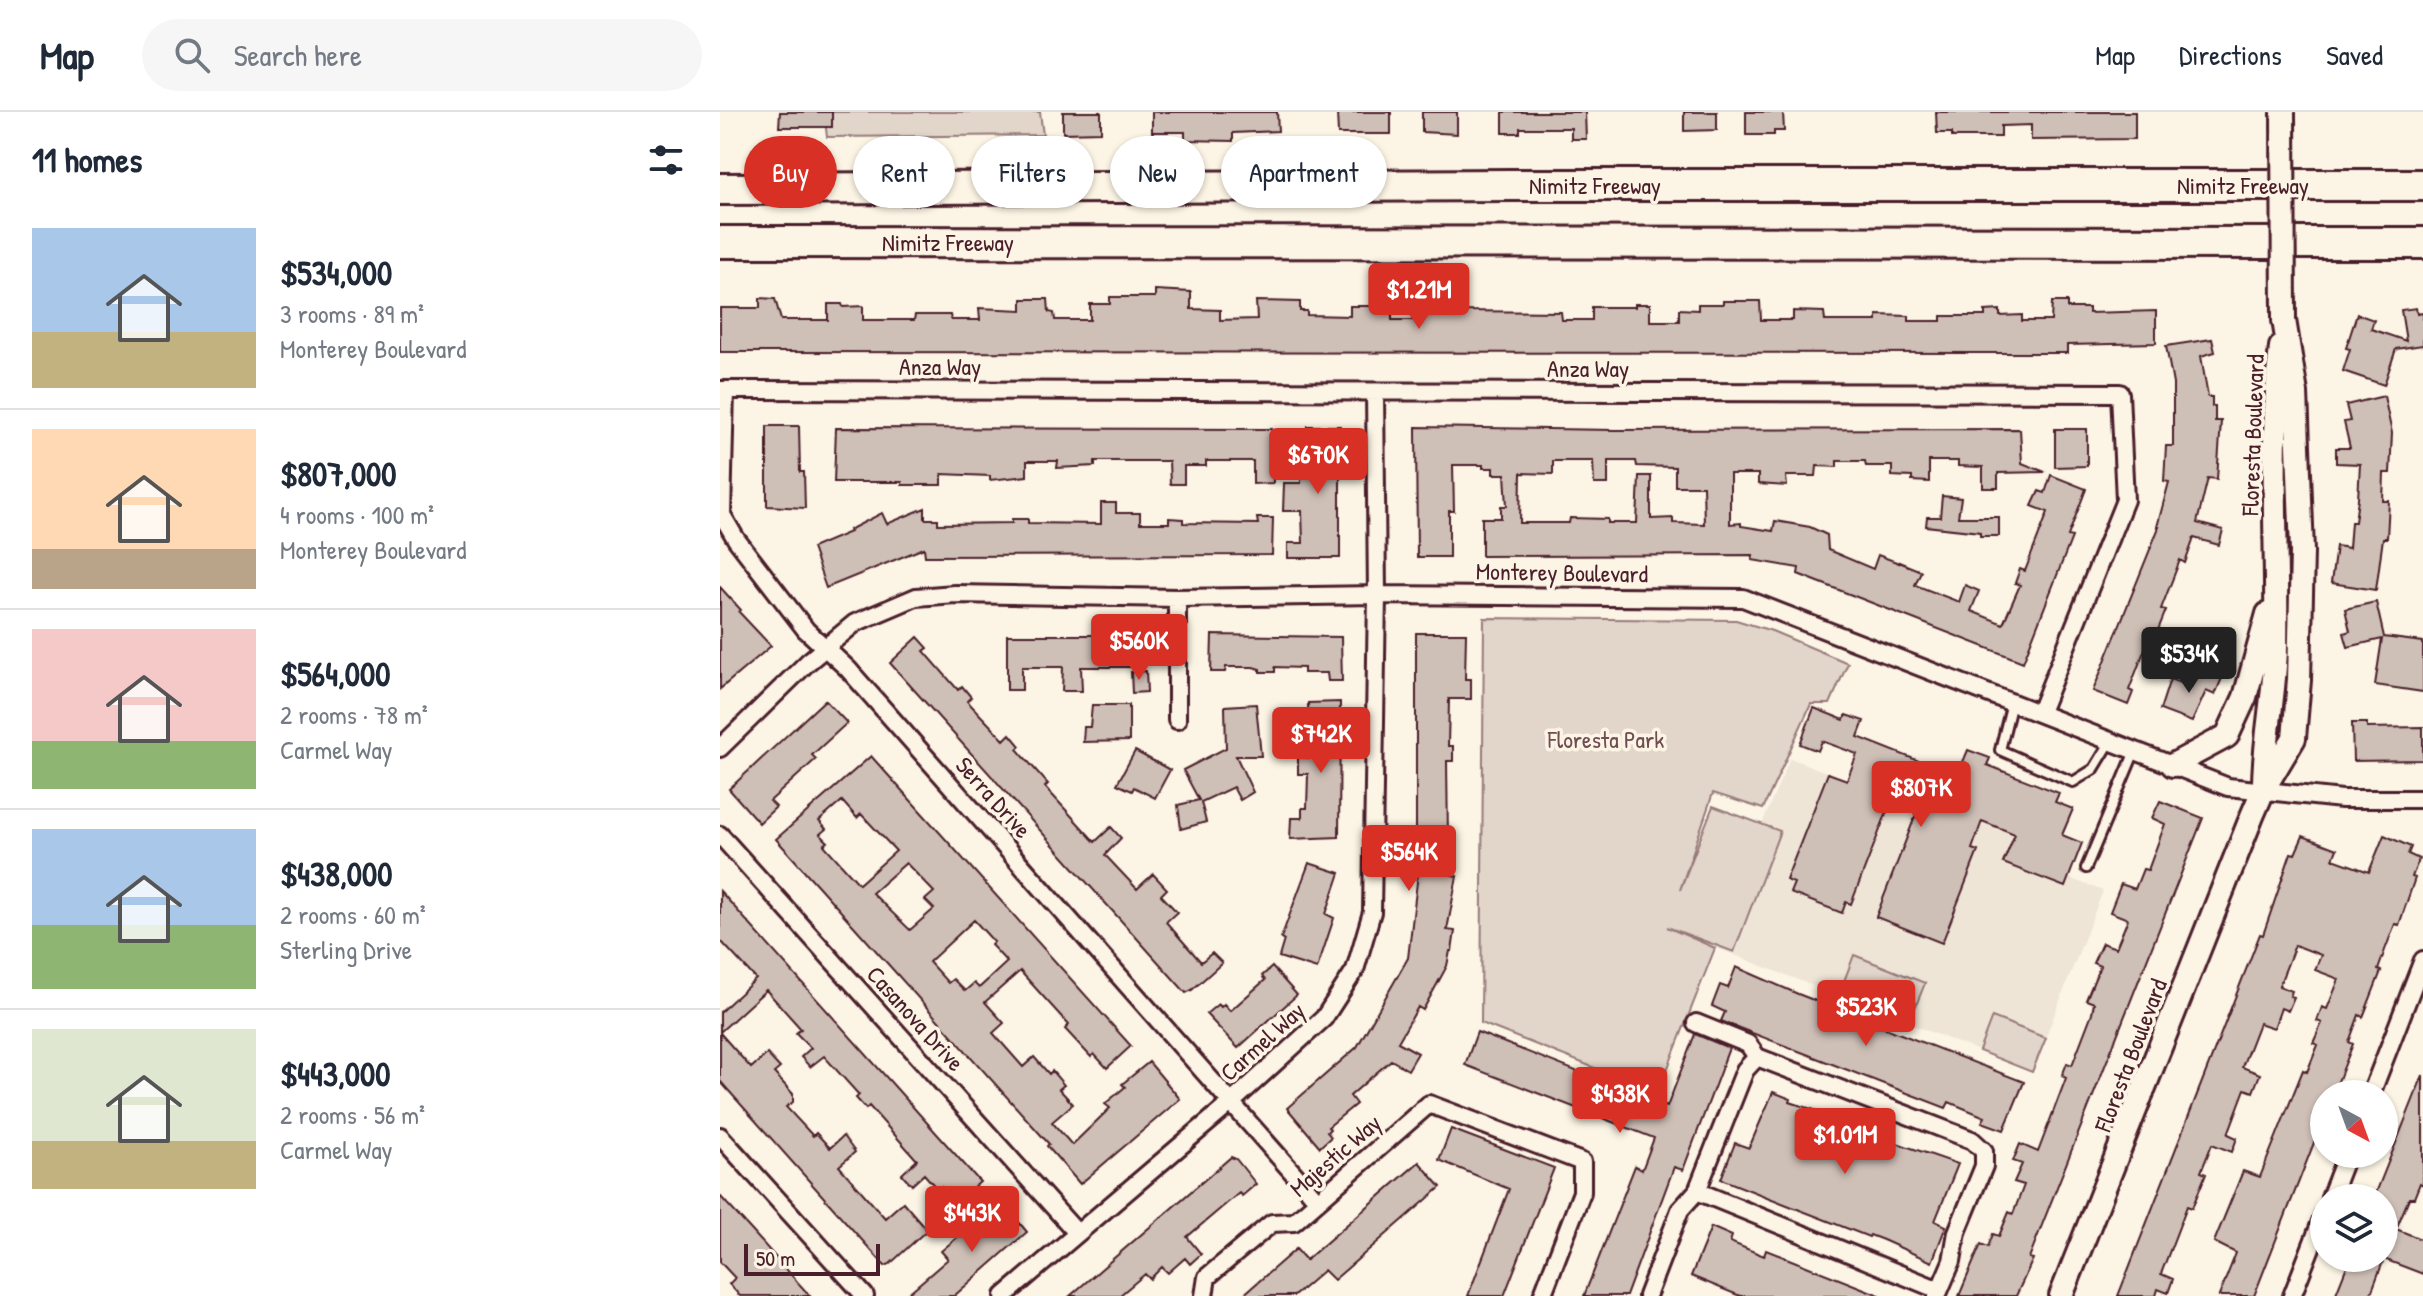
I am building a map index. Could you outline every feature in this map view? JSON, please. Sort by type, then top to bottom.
[{"type":"highway","name":"Nimitz Freeway","points":[[720,189],[2423,185]]},
{"type":"highway","name":"Nimitz Freeway","points":[[720,242],[2423,243]]},
{"type":"street","points":[[2283,112],[2284,320]]},
{"type":"street","name":"Floresta Boulevard","points":[[2264,788],[2264,746],[2276,650],[2275,398],[2284,320]]},
{"type":"street","name":"Floresta Boulevard","points":[[2061,1296],[2264,788],[2294,738],[2299,680],[2302,552],[2296,393],[2284,320]]},
{"type":"street","name":"Anza Way","points":[[723,390],[2120,393],[2125,500],[2040,712]]},
{"type":"street","name":"Serra Drive","points":[[723,390],[721,515],[736,539],[806,630],[848,669],[1318,1201]]},
{"type":"street","name":"Carmel Way","points":[[1004,1296],[1232,1102],[1324,1018],[1355,970],[1372,912],[1377,595],[1375,392]]},
{"type":"street","points":[[2173,765],[2227,736],[2245,697],[2276,586]]},
{"type":"street","name":"Monterey Boulevard","points":[[720,748],[824,648],[855,623],[916,597],[955,594],[1177,598],[1377,595],[1743,598],[2228,787],[2264,788],[2342,799],[2423,799]]},
{"type":"street","points":[[1177,598],[1177,720]]},
{"type":"street","name":"Casanova Drive","points":[[720,835],[1077,1233]]},
{"type":"street","points":[[2376,1080],[2423,960]]},
{"type":"street","points":[[1696,1023],[1748,1044],[1757,1057],[1972,1140],[1984,1151],[1984,1166],[1957,1232],[1952,1261],[1938,1293],[1697,1191]]},
{"type":"street","points":[[1647,1296],[1680,1210],[1697,1191],[1745,1070],[1757,1057]]},
{"type":"street","name":"Majestic Way","points":[[1204,1296],[1207,1277],[1272,1223],[1294,1222],[1429,1104],[1582,1162],[1582,1192],[1542,1296]]},
{"type":"street","points":[[720,1136],[865,1296]]},
{"type":"street","points":[[2292,1296],[2310,1250]]},
{"type":"lane","points":[[2012,701],[2000,750],[2073,782],[2094,769],[2111,741]]},
{"type":"lane","points":[[2086,868],[2135,750]]},
{"type":"shaded area","points":[[1863,739],[1957,776],[1968,750],[1990,758],[1988,766],[2059,793],[2056,802],[2073,809],[2063,835],[2082,843],[2069,878],[2103,891],[2032,1072],[1666,928],[1713,806],[1762,824],[1790,758],[1847,780]]},
{"type":"green space","points":[[824,112],[1040,112],[1043,135],[837,137],[827,136]]},
{"type":"green space","name":"Floresta Park","points":[[1484,618],[1736,620],[1772,631],[1848,663],[1830,704],[1811,704],[1763,809],[1713,793],[1680,890],[1713,806],[1780,831],[1734,952],[1667,927],[1715,948],[1658,1093],[1481,1023]]},
{"type":"green space","points":[[1854,955],[1925,983],[1909,1023],[1838,997]]},
{"type":"green space","points":[[1992,1017],[2046,1038],[2032,1072],[1979,1051]]},
{"type":"building","points":[[780,112],[832,112],[832,127],[779,127]]},
{"type":"building","points":[[1063,112],[1101,112],[1101,132],[1063,133]]},
{"type":"building","points":[[1152,112],[1277,112],[1278,131],[1233,133],[1233,136],[1221,136],[1221,141],[1205,140],[1205,136],[1185,136],[1185,132],[1152,132]]},
{"type":"building","points":[[1337,112],[1391,112],[1391,134],[1338,134]]},
{"type":"building","points":[[1422,112],[1457,112],[1457,134],[1422,132]]},
{"type":"building","points":[[1503,112],[1585,112],[1586,139],[1571,139],[1571,128],[1520,128],[1520,133],[1503,133]]},
{"type":"building","points":[[1684,112],[1717,112],[1717,130],[1684,131]]},
{"type":"building","points":[[1746,112],[1783,112],[1784,131],[1774,131],[1774,135],[1746,135]]},
{"type":"building","points":[[1936,112],[2135,112],[2135,139],[2031,140],[2031,125],[2001,126],[2001,137],[1952,137],[1952,133],[1937,133]]},
{"type":"building","points":[[1155,290],[1191,292],[1191,309],[1220,310],[1220,320],[1257,319],[1256,301],[1300,302],[1300,311],[1307,311],[1307,315],[1350,316],[1350,306],[1378,306],[1392,308],[1392,320],[1421,320],[1422,301],[1455,300],[1455,311],[1561,312],[1562,320],[1592,320],[1592,307],[1650,304],[1650,321],[1679,321],[1679,309],[1698,310],[1698,304],[1760,301],[1761,320],[1793,320],[1793,311],[1824,312],[1825,321],[1877,321],[1877,315],[1909,316],[1909,321],[1941,321],[1941,316],[1985,316],[1985,311],[2000,310],[2000,316],[2022,315],[2022,321],[2051,321],[2052,302],[2067,302],[2067,308],[2089,308],[2089,313],[2156,311],[2156,343],[2067,345],[2067,353],[720,352],[720,308],[760,308],[760,298],[775,299],[781,320],[828,320],[828,304],[842,304],[843,307],[863,306],[863,320],[914,320],[915,315],[950,315],[951,320],[980,320],[979,308],[1022,310],[1022,299],[1048,299],[1049,312],[1054,313],[1055,320],[1090,320],[1090,304],[1110,304],[1110,297],[1155,297]]},
{"type":"building","points":[[2416,308],[2417,313],[2423,312],[2423,345],[2396,349],[2384,385],[2343,371],[2350,349],[2346,348],[2357,314],[2374,320],[2371,329],[2406,341],[2401,310]]},
{"type":"building","points":[[2212,339],[2215,352],[2201,356],[2208,397],[2212,397],[2212,406],[2215,406],[2215,421],[2221,421],[2217,479],[2208,478],[2197,523],[2223,530],[2219,545],[2194,538],[2185,563],[2180,560],[2161,609],[2166,610],[2158,630],[2165,633],[2160,646],[2148,641],[2129,690],[2133,692],[2128,705],[2093,691],[2159,527],[2169,482],[2164,481],[2166,446],[2173,446],[2173,384],[2166,346]]},
{"type":"building","points":[[2384,396],[2392,433],[2390,473],[2384,473],[2383,501],[2389,501],[2387,538],[2383,538],[2376,590],[2331,583],[2336,546],[2349,548],[2351,522],[2355,522],[2358,499],[2360,464],[2336,463],[2336,448],[2350,448],[2344,422],[2350,421],[2346,405]]},
{"type":"building","points":[[767,426],[799,426],[805,508],[767,506]]},
{"type":"building","points":[[1308,426],[1340,426],[1340,558],[1288,558],[1288,543],[1303,543],[1302,511],[1283,511],[1284,483],[1301,483],[1300,449],[1307,449]]},
{"type":"building","points":[[1416,427],[2020,429],[2022,463],[2045,472],[1998,473],[1998,488],[1983,488],[1983,467],[1958,466],[1958,461],[1929,461],[1929,482],[1892,476],[1892,466],[1866,466],[1865,461],[1837,461],[1837,467],[1817,466],[1816,476],[1786,476],[1787,486],[1758,484],[1758,474],[1730,474],[1730,524],[1741,523],[1741,526],[1773,531],[1775,521],[1810,527],[1827,535],[1828,550],[1873,569],[1878,555],[1899,562],[1921,571],[1915,585],[1959,602],[1965,585],[1979,591],[1971,611],[2003,624],[2020,585],[2015,583],[2020,569],[2025,571],[2048,512],[2032,506],[2039,491],[2045,493],[2051,475],[2086,489],[2068,536],[2072,537],[2023,662],[1798,574],[1799,568],[1752,560],[1753,555],[1482,556],[1482,518],[1501,518],[1501,506],[1507,506],[1505,474],[1493,474],[1493,468],[1483,468],[1483,465],[1453,465],[1454,511],[1449,511],[1449,557],[1417,557]],"holes":[[[1553,461],[1593,461],[1594,484],[1608,484],[1608,461],[1636,461],[1637,466],[1675,467],[1675,486],[1703,486],[1704,524],[1673,523],[1673,518],[1651,519],[1651,476],[1639,476],[1637,523],[1570,518],[1569,523],[1520,523],[1521,473],[1553,474]]]},
{"type":"building","points":[[836,428],[1272,429],[1273,483],[1253,484],[1253,461],[1206,461],[1206,466],[1184,466],[1184,484],[1170,484],[1169,461],[1095,461],[1095,466],[1057,468],[1058,461],[1027,461],[1027,476],[990,480],[990,476],[942,474],[942,485],[834,482]]},
{"type":"building","points":[[2055,429],[2087,429],[2087,466],[2055,467]]},
{"type":"building","points":[[1942,496],[1961,498],[1958,517],[1999,517],[1999,536],[1980,536],[1980,532],[1926,526],[1927,517],[1940,517]]},
{"type":"building","points":[[1101,503],[1116,503],[1116,513],[1140,513],[1140,523],[1169,523],[1169,518],[1183,519],[1183,523],[1258,524],[1257,518],[1273,518],[1272,555],[925,556],[924,548],[826,588],[812,548],[850,532],[882,513],[887,524],[925,508],[925,519],[938,519],[938,524],[1012,523],[1012,519],[1028,519],[1028,523],[1101,524]]},
{"type":"building","points":[[720,587],[771,646],[720,689]]},
{"type":"building","points":[[2376,602],[2384,637],[2423,642],[2423,692],[2375,685],[2382,639],[2348,647],[2344,633],[2350,631],[2345,609]]},
{"type":"building","points":[[1416,633],[1466,633],[1465,679],[1471,679],[1471,699],[1449,699],[1448,746],[1453,746],[1453,761],[1447,761],[1448,841],[1453,842],[1452,875],[1457,876],[1447,930],[1455,931],[1452,951],[1423,1010],[1418,1007],[1398,1042],[1418,1053],[1408,1070],[1391,1060],[1350,1096],[1356,1104],[1328,1127],[1331,1137],[1320,1147],[1287,1108],[1357,1047],[1408,958],[1420,856],[1416,856]]},
{"type":"building","points":[[1007,635],[1144,635],[1144,667],[1081,667],[1082,691],[1062,691],[1063,667],[1022,667],[1022,690],[1007,690]]},
{"type":"building","points":[[1212,635],[1341,637],[1342,681],[1328,681],[1327,673],[1304,673],[1304,668],[1275,667],[1275,672],[1260,672],[1260,669],[1253,667],[1226,667],[1225,672],[1211,672]]},
{"type":"building","points":[[918,637],[928,648],[924,651],[958,690],[962,686],[971,697],[967,701],[1004,740],[1010,734],[1020,746],[1017,749],[1048,784],[1045,787],[1095,842],[1111,827],[1121,838],[1105,855],[1137,889],[1153,874],[1167,889],[1161,895],[1177,912],[1166,922],[1201,962],[1212,953],[1222,963],[1192,990],[1186,993],[890,663]]},
{"type":"building","points":[[2198,669],[2222,678],[2215,695],[2206,691],[2192,722],[2160,710],[2170,679],[2191,687]]},
{"type":"building","points":[[1146,671],[1147,692],[1132,693],[1131,672]]},
{"type":"building","points":[[825,700],[847,723],[812,755],[816,759],[770,801],[776,807],[759,823],[729,789]]},
{"type":"building","points":[[1340,702],[1339,837],[1290,839],[1291,818],[1302,818],[1302,808],[1307,808],[1308,774],[1298,774],[1298,757],[1309,758],[1308,703]]},
{"type":"building","points":[[1256,704],[1261,756],[1236,756],[1253,792],[1240,800],[1233,787],[1201,802],[1206,822],[1181,829],[1178,805],[1199,800],[1183,770],[1226,748],[1225,706]]},
{"type":"building","points":[[1092,705],[1129,705],[1129,741],[1083,742],[1084,727],[1090,727]]},
{"type":"building","points":[[1814,708],[1844,720],[1846,715],[1864,721],[1858,737],[1957,776],[1968,750],[1990,758],[1987,765],[2059,793],[2055,802],[2073,809],[2062,835],[2082,843],[2065,887],[2003,863],[2015,834],[1982,821],[1972,849],[1978,851],[1942,943],[1876,917],[1923,796],[1897,786],[1851,904],[1846,902],[1842,913],[1790,893],[1794,883],[1786,880],[1828,773],[1847,780],[1857,754],[1822,741],[1818,751],[1800,744]]},
{"type":"building","points":[[2352,723],[2367,723],[2367,728],[2423,727],[2423,760],[2353,761]]},
{"type":"building","points":[[1135,751],[1170,770],[1155,798],[1134,787],[1132,791],[1117,784]]},
{"type":"building","points":[[871,756],[1131,1046],[1107,1068],[1094,1054],[1091,1057],[1065,1029],[1069,1025],[1020,971],[985,1002],[1004,1023],[993,1033],[1023,1067],[1034,1057],[1064,1085],[1059,1089],[1073,1104],[1052,1122],[1072,1145],[1110,1108],[1105,1104],[1125,1087],[1122,1084],[1149,1062],[1180,1099],[1080,1184],[1047,1146],[1049,1144],[776,839]],"holes":[[[842,801],[857,818],[861,814],[896,851],[859,884],[824,845],[828,842],[820,834],[826,829],[819,821]],[[906,863],[934,892],[925,900],[934,909],[910,930],[872,893]],[[974,920],[1007,962],[979,988],[974,983],[965,991],[953,979],[948,983],[929,962]]]},
{"type":"building","points":[[2160,801],[2203,818],[2029,1258],[2033,1259],[2016,1296],[1959,1296],[1981,1244],[1988,1247],[1993,1234],[1999,1236],[2009,1212],[2013,1214],[2024,1185],[2014,1182],[2022,1164],[2013,1161],[2020,1144],[2038,1152],[2066,1078],[2062,1076],[2067,1063],[2072,1065],[2092,1013],[2094,1003],[2086,1000],[2100,966],[2093,963],[2102,943],[2116,948],[2128,919],[2110,912],[2121,884],[2135,889],[2143,869],[2148,870],[2165,824],[2152,818]]},
{"type":"building","points":[[2384,835],[2411,847],[2408,854],[2419,859],[2399,925],[2395,924],[2363,1017],[2359,1015],[2349,1042],[2353,1044],[2339,1080],[2310,1080],[2310,1153],[2254,1296],[2219,1296],[2236,1253],[2214,1242],[2243,1171],[2260,1177],[2303,1070],[2307,1072],[2318,1045],[2313,1043],[2322,1023],[2317,1021],[2322,1007],[2327,1009],[2339,979],[2315,970],[2321,955],[2295,945],[2279,986],[2292,991],[2290,996],[2294,997],[2288,1011],[2281,1008],[2274,1028],[2259,1023],[2242,1067],[2260,1074],[2253,1092],[2245,1089],[2228,1134],[2237,1138],[2232,1152],[2212,1144],[2201,1172],[2206,1174],[2192,1208],[2187,1206],[2161,1274],[2173,1279],[2168,1293],[2158,1289],[2156,1296],[2118,1296],[2260,934],[2263,935],[2291,853],[2295,854],[2303,836],[2337,849],[2333,859],[2369,872]]},
{"type":"building","points":[[1309,863],[1340,873],[1326,914],[1334,918],[1317,969],[1279,957],[1284,940],[1281,938]]},
{"type":"building","points":[[720,891],[980,1182],[956,1203],[941,1187],[938,1190],[924,1174],[912,1185],[902,1174],[917,1160],[869,1106],[866,1109],[856,1098],[859,1095],[824,1056],[810,1067],[801,1057],[811,1048],[796,1033],[801,1029],[766,990],[720,1032],[720,1012],[756,979],[720,940]]},
{"type":"building","points":[[1272,967],[1297,995],[1238,1048],[1206,1014],[1218,1004],[1221,1007],[1224,1004],[1230,1011],[1265,980],[1262,976]]},
{"type":"building","points":[[1736,967],[2024,1082],[2004,1130],[1982,1122],[1985,1117],[1949,1102],[1946,1108],[1721,1021],[1725,1012],[1712,1006],[1720,985],[1728,988]]},
{"type":"building","points":[[1477,1032],[1667,1107],[1695,1034],[1729,1048],[1683,1170],[1674,1167],[1626,1296],[1584,1296],[1635,1166],[1642,1170],[1654,1138],[1465,1065]]},
{"type":"building","points":[[720,1033],[751,1068],[767,1054],[780,1068],[774,1073],[793,1094],[793,1102],[786,1107],[813,1136],[816,1133],[830,1148],[843,1136],[855,1152],[839,1166],[885,1218],[903,1202],[927,1230],[890,1264],[885,1266],[720,1081]]},
{"type":"building","points":[[2423,1075],[2423,1185],[2420,1183],[2414,1198],[2409,1198],[2398,1224],[2398,1184],[2380,1184],[2386,1168],[2398,1168],[2398,1138]]},
{"type":"building","points":[[1773,1092],[1791,1099],[1790,1102],[1839,1118],[1839,1121],[1869,1133],[1870,1130],[1888,1137],[1888,1140],[1958,1164],[1935,1221],[1946,1226],[1932,1262],[1883,1240],[1721,1179],[1735,1143],[1749,1148]]},
{"type":"building","points":[[1451,1129],[1554,1168],[1504,1296],[1468,1296],[1509,1189],[1439,1160]]},
{"type":"building","points":[[1231,1157],[1256,1184],[1242,1196],[1239,1193],[1187,1237],[1201,1254],[1190,1264],[1185,1258],[1168,1273],[1162,1267],[1150,1279],[1145,1274],[1119,1296],[1070,1296]]},
{"type":"building","points":[[1419,1162],[1441,1187],[1334,1280],[1324,1270],[1294,1296],[1242,1296],[1296,1249],[1306,1260]]},
{"type":"building","points":[[720,1196],[810,1296],[740,1296],[729,1284],[735,1278],[720,1262]]},
{"type":"building","points":[[1004,1204],[1027,1232],[954,1296],[905,1296],[948,1259],[941,1251],[990,1210],[993,1213]]},
{"type":"building","points":[[1711,1227],[1732,1236],[1730,1242],[1764,1256],[1766,1250],[1882,1296],[1740,1296],[1691,1276]]},
{"type":"building","points":[[2398,1230],[2423,1240],[2423,1274],[2398,1264]]},
{"type":"building","points":[[2344,1272],[2379,1272],[2370,1296],[2335,1296]]}]
